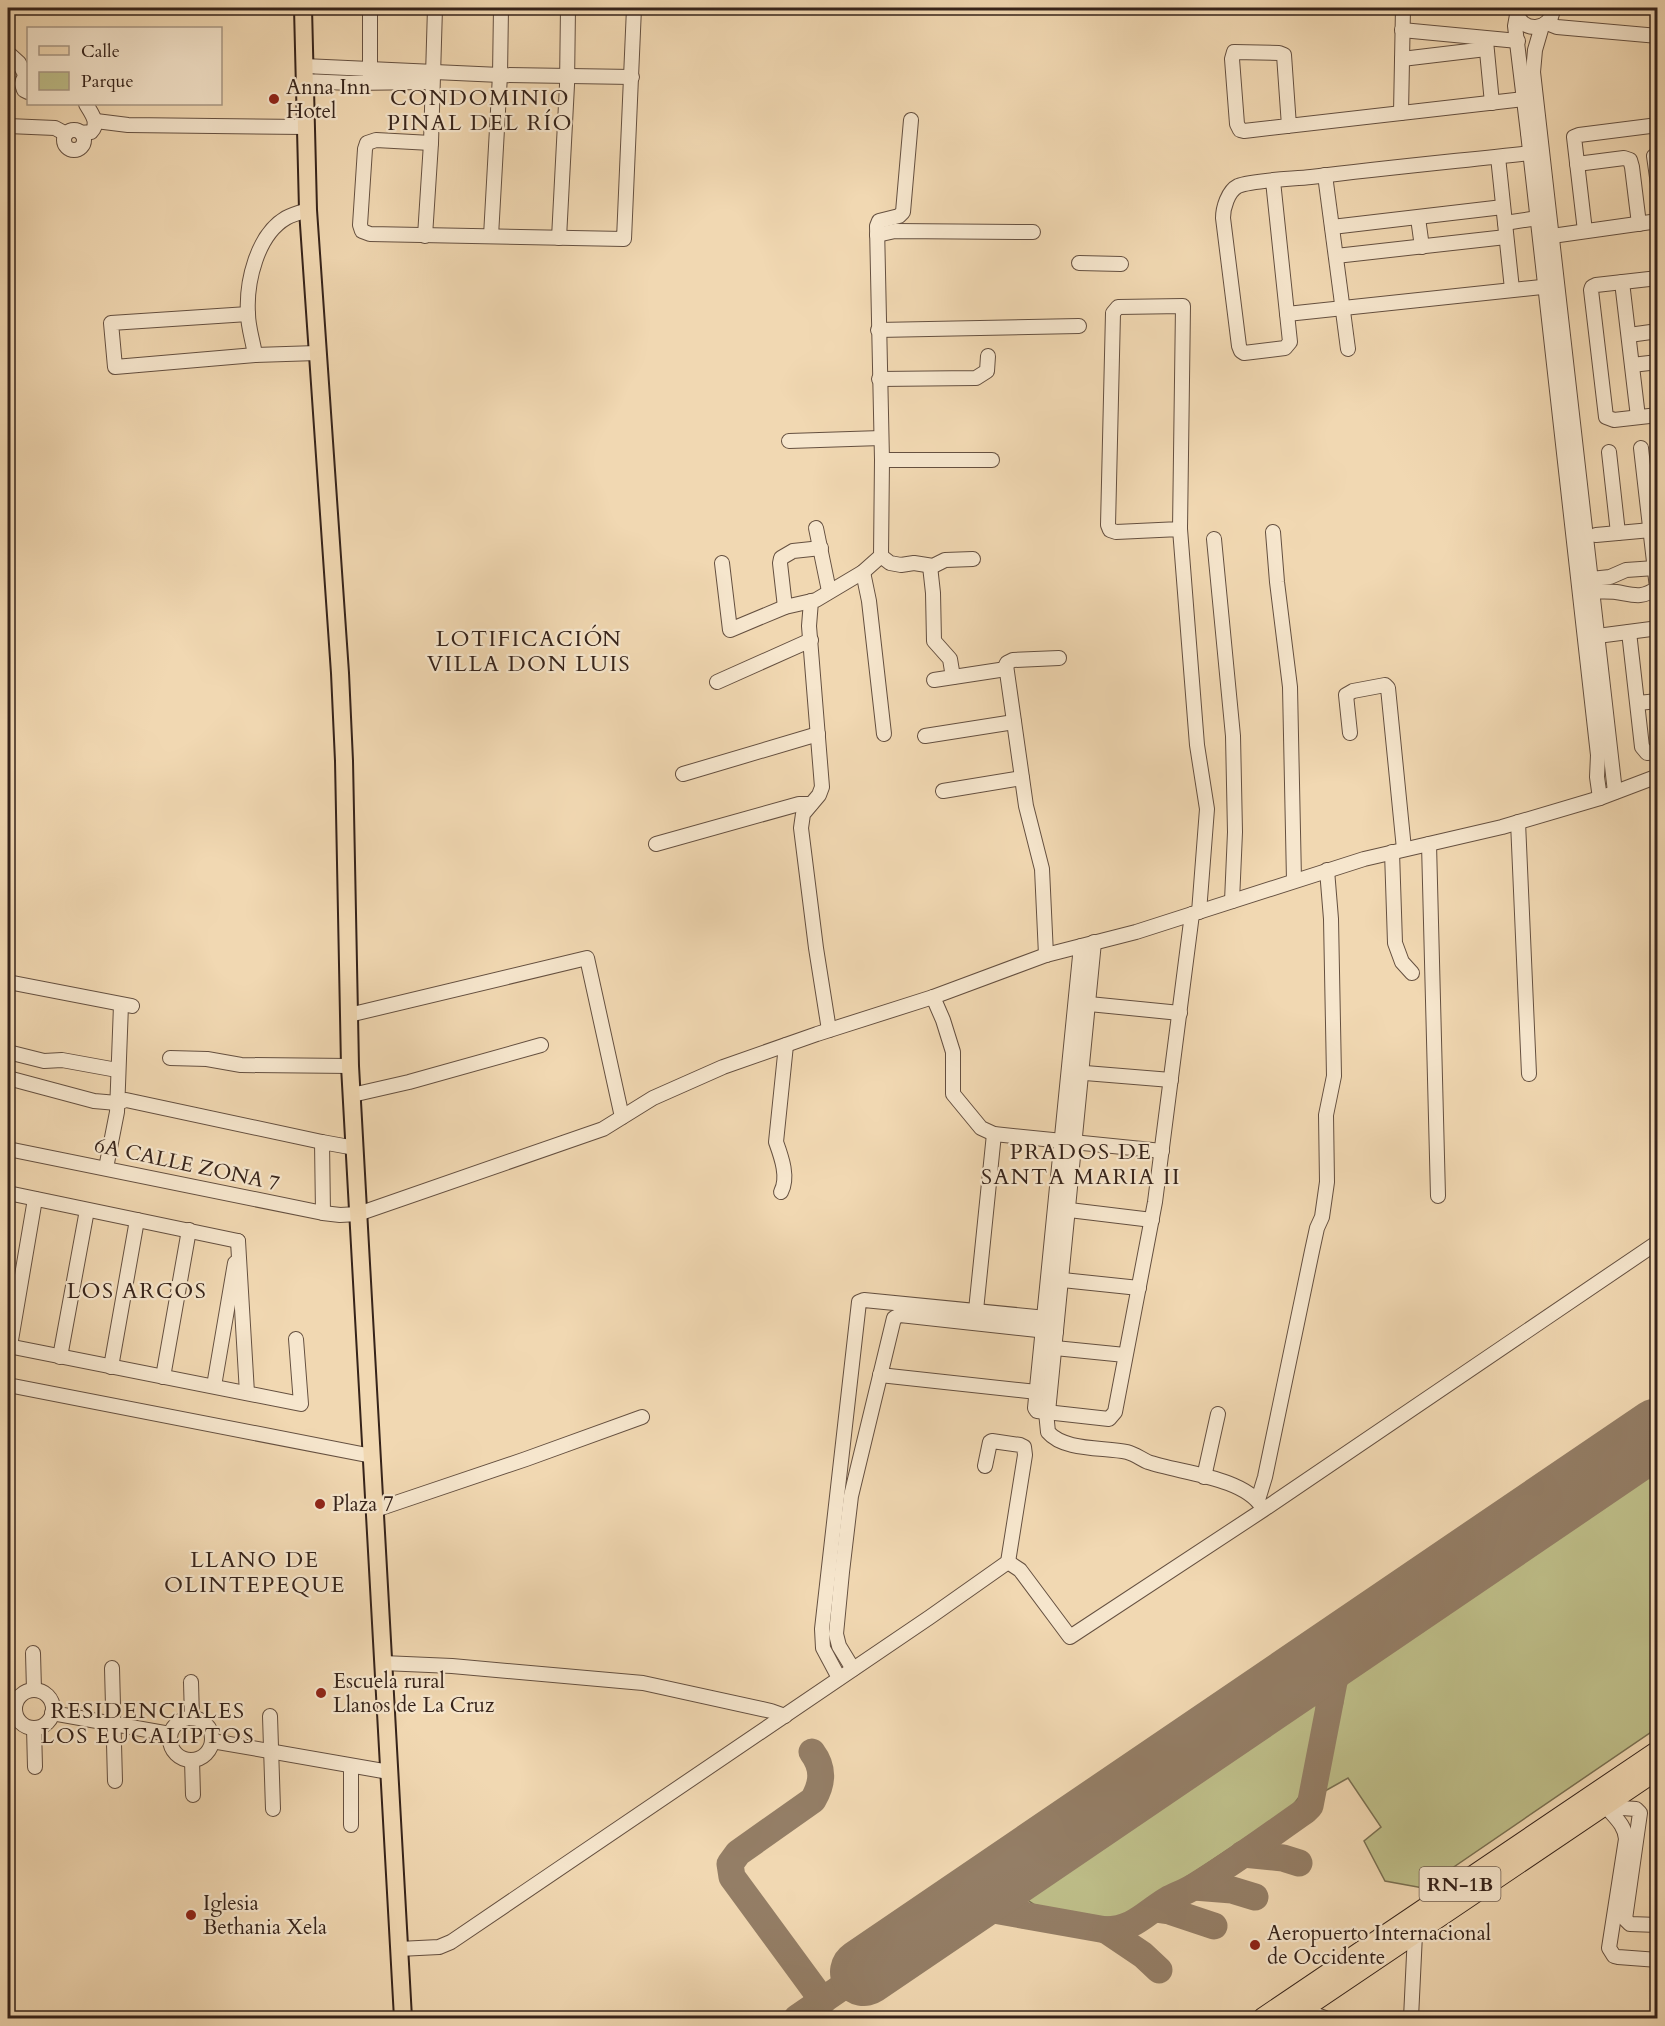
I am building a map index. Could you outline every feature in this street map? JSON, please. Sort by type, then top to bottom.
[{"type":"highway","name":"RN-1B","points":[[1263,2019],[1658,1751]]},
{"type":"highway","name":"RN-1B","points":[[1296,2014],[1658,1769]]},
{"type":"main road","points":[[303,8],[308,210],[340,673],[350,1066],[403,2019]]},
{"type":"street","points":[[370,8],[370,76]]},
{"type":"street","points":[[425,236],[434,77],[435,8]]},
{"type":"street","points":[[491,236],[500,79],[501,8]]},
{"type":"street","points":[[559,238],[567,80],[568,8]]},
{"type":"street","points":[[431,143],[376,140],[367,143],[360,225],[362,231],[370,234],[425,236],[624,238],[632,81],[633,8]]},
{"type":"street","points":[[1401,113],[1403,8]]},
{"type":"street","points":[[1553,8],[1553,14],[1544,25],[1535,50],[1533,66],[1534,132],[1598,755],[1597,777],[1600,798]]},
{"type":"street","points":[[1516,11],[1524,24],[1530,27],[1544,25],[1658,36]]},
{"type":"street","points":[[1516,11],[1515,26],[1524,99],[1534,132],[1530,153],[1544,217],[1552,236],[1551,286],[1591,585],[1615,792]]},
{"type":"street","points":[[1402,30],[1486,44]]},
{"type":"street","points":[[1402,59],[1486,44],[1518,41]]},
{"type":"street","points":[[1486,44],[1492,103]]},
{"type":"street","points":[[1289,126],[1284,55],[1234,52],[1232,59],[1238,128],[1243,131],[1289,126],[1401,113],[1492,103],[1524,99]]},
{"type":"street","points":[[8,53],[19,63],[27,81]]},
{"type":"street","points":[[304,73],[632,81]]},
{"type":"street","points":[[8,126],[55,128],[66,134],[64,143],[68,148],[74,150],[80,148],[84,143],[81,133],[94,130],[96,121],[87,105]]},
{"type":"street","points":[[722,563],[730,630],[785,607],[811,601],[863,572],[881,556],[882,438],[877,226],[879,221],[898,216],[903,212],[911,120]]},
{"type":"street","points":[[96,121],[128,125],[305,127]]},
{"type":"street","points":[[1585,231],[1574,137],[1658,124]]},
{"type":"street","points":[[1273,181],[1291,340],[1288,347],[1241,351],[1223,212],[1230,194],[1237,187],[1273,181],[1530,153]]},
{"type":"street","points":[[1658,155],[1654,159],[1658,184]]},
{"type":"street","points":[[1498,157],[1512,289]]},
{"type":"street","points":[[1577,164],[1624,158],[1630,160],[1639,224]]},
{"type":"street","points":[[1325,175],[1348,349]]},
{"type":"street","points":[[1332,227],[1503,207]]},
{"type":"street","points":[[255,355],[248,314],[252,273],[267,238],[274,228],[287,217],[308,210]]},
{"type":"street","points":[[1505,222],[1544,217]]},
{"type":"street","points":[[1418,218],[1422,247]]},
{"type":"street","points":[[1552,236],[1658,221]]},
{"type":"street","points":[[877,235],[895,231],[1034,232]]},
{"type":"street","points":[[1336,256],[1506,237]]},
{"type":"street","points":[[1079,263],[1121,264]]},
{"type":"street","points":[[1658,278],[1596,285],[1591,288],[1606,417],[1614,420],[1658,415]]},
{"type":"street","points":[[1622,282],[1638,417]]},
{"type":"street","points":[[1287,314],[1551,286]]},
{"type":"street","points":[[1043,1411],[1109,1419],[1114,1412],[1152,1220],[1206,834],[1207,805],[1197,745],[1180,530],[1183,306],[1118,307],[1113,314],[1108,525],[1110,530],[1116,532],[1180,530]]},
{"type":"street","points":[[248,314],[111,323],[115,367],[317,352]]},
{"type":"street","points":[[878,330],[1079,326]]},
{"type":"street","points":[[1629,335],[1658,331]]},
{"type":"street","points":[[879,379],[976,378],[987,371],[988,356]]},
{"type":"street","points":[[1632,365],[1658,362]]},
{"type":"street","points":[[789,441],[882,438]]},
{"type":"street","points":[[1591,585],[1633,596],[1648,594],[1657,578],[1651,470],[1641,448]]},
{"type":"street","points":[[1609,452],[1618,533]]},
{"type":"street","points":[[882,460],[992,460]]},
{"type":"street","points":[[1596,535],[1618,533],[1653,525]]},
{"type":"street","points":[[816,528],[829,591]]},
{"type":"street","points":[[1273,532],[1290,687],[1294,880]]},
{"type":"street","points":[[1214,539],[1233,736],[1235,832],[1232,901]]},
{"type":"street","points":[[785,607],[781,558],[793,551],[820,548]]},
{"type":"street","points":[[881,556],[895,564],[920,563],[930,566],[945,560],[973,559]]},
{"type":"street","points":[[930,566],[934,641],[950,659],[953,677]]},
{"type":"street","points":[[1591,585],[1626,570],[1657,578]]},
{"type":"street","points":[[863,572],[869,601],[884,734]]},
{"type":"street","points":[[811,601],[809,617],[822,787],[819,795],[803,814],[801,834],[829,1030]]},
{"type":"street","points":[[1605,635],[1651,629]]},
{"type":"street","points":[[1629,632],[1643,750],[1647,753],[1658,752]]},
{"type":"street","points":[[717,682],[811,640]]},
{"type":"street","points":[[1046,955],[1041,861],[1026,806],[1006,669],[1007,663],[1013,660],[1059,658]]},
{"type":"street","points":[[934,680],[1006,669]]},
{"type":"street","points":[[1350,732],[1346,695],[1380,684],[1387,686],[1398,851],[1395,943],[1402,962],[1412,973]]},
{"type":"street","points":[[1638,703],[1658,701]]},
{"type":"street","points":[[925,736],[1014,722]]},
{"type":"street","points":[[683,774],[818,735]]},
{"type":"street","name":"6A CALLE ZONA 7","points":[[8,1149],[323,1213],[358,1214],[589,1134],[694,1078],[829,1030],[933,997],[1046,955],[1196,913],[1327,870],[1518,822],[1600,798],[1658,776]]},
{"type":"street","points":[[943,791],[1022,778]]},
{"type":"street","points":[[656,844],[799,804],[811,804]]},
{"type":"street","points":[[1518,822],[1529,1074]]},
{"type":"street","points":[[1429,844],[1438,1196]]},
{"type":"street","points":[[1261,1505],[1312,1251],[1325,1202],[1328,1170],[1326,1115],[1334,1080],[1331,919],[1327,870]]},
{"type":"street","points":[[1087,944],[1050,1325],[1036,1392],[1048,1432],[1062,1442],[1130,1452],[1146,1461],[1233,1485],[1261,1505]]},
{"type":"street","points":[[350,1015],[587,958],[622,1117]]},
{"type":"street","points":[[8,982],[126,1006],[117,1070],[117,1112],[106,1168]]},
{"type":"street","points":[[933,997],[947,1030],[953,1052],[953,1094],[981,1128],[994,1134],[1162,1151]]},
{"type":"street","points":[[1081,1003],[1180,1012]]},
{"type":"street","points":[[352,1095],[421,1079],[541,1045]]},
{"type":"street","points":[[781,1192],[784,1185],[783,1163],[776,1142],[786,1045]]},
{"type":"street","points":[[8,1052],[44,1061],[63,1060],[117,1070]]},
{"type":"street","points":[[170,1058],[207,1059],[241,1065],[350,1066]]},
{"type":"street","points":[[37,1086],[44,1061]]},
{"type":"street","points":[[1075,1072],[1171,1080]]},
{"type":"street","points":[[8,1078],[94,1101],[117,1104],[126,1100],[355,1148]]},
{"type":"street","points":[[975,1317],[994,1134]]},
{"type":"street","points":[[322,1142],[323,1213]]},
{"type":"street","points":[[8,1193],[238,1241]]},
{"type":"street","points":[[34,1199],[9,1346],[301,1404],[296,1339]]},
{"type":"street","points":[[1062,1209],[1152,1220]]},
{"type":"street","points":[[60,1357],[87,1210]]},
{"type":"street","points":[[111,1367],[137,1220]]},
{"type":"street","points":[[163,1377],[189,1230]]},
{"type":"street","points":[[214,1386],[238,1241]]},
{"type":"street","points":[[238,1241],[247,1392]]},
{"type":"street","points":[[1008,1562],[1020,1570],[1070,1637],[1261,1505],[1658,1242]]},
{"type":"street","points":[[1055,1280],[1138,1288]]},
{"type":"street","points":[[839,1678],[823,1648],[822,1629],[835,1572],[844,1495],[839,1479],[859,1302],[864,1300],[975,1317],[1050,1325]]},
{"type":"street","points":[[844,1495],[855,1481],[895,1316],[975,1317]]},
{"type":"street","points":[[1043,1411],[1055,1348],[1050,1325]]},
{"type":"street","points":[[1055,1348],[1125,1355]]},
{"type":"street","points":[[880,1375],[1036,1392]]},
{"type":"street","points":[[8,1385],[372,1456]]},
{"type":"street","points":[[1204,1477],[1218,1414]]},
{"type":"street","points":[[375,1510],[526,1459],[642,1416]]},
{"type":"street","points":[[399,1949],[432,1948],[451,1942],[1008,1562],[1025,1455],[1024,1447],[992,1441],[986,1466]]},
{"type":"street","points":[[839,1479],[855,1481]]},
{"type":"street","points":[[835,1572],[836,1634],[839,1646],[853,1669]]},
{"type":"street","points":[[33,1653],[34,1690]]},
{"type":"street","points":[[383,1663],[472,1667],[643,1683],[785,1716]]},
{"type":"street","points":[[112,1668],[115,1781]]},
{"type":"street","points":[[191,1682],[192,1718]]},
{"type":"street","points":[[34,1690],[49,1698],[53,1708],[46,1724],[34,1728],[24,1726],[11,1706],[24,1693],[34,1690]]},
{"type":"street","points":[[52,1713],[170,1734]]},
{"type":"street","points":[[270,1716],[273,1809]]},
{"type":"street","points":[[192,1718],[205,1723],[210,1728],[212,1741],[206,1754],[192,1760],[176,1753],[170,1742],[170,1734],[180,1720],[192,1718]]},
{"type":"street","points":[[34,1728],[35,1767]]},
{"type":"street","points":[[212,1741],[389,1772]]},
{"type":"street","points":[[192,1760],[193,1795]]},
{"type":"street","points":[[351,1766],[351,1825]]},
{"type":"street","points":[[1610,1801],[1622,1808],[1636,1809],[1640,1813],[1625,1919],[1630,1924],[1658,1925]]},
{"type":"street","points":[[1610,1801],[1616,1819],[1622,1823],[1626,1839],[1609,1948],[1614,1956],[1618,1957],[1658,1960]]},
{"type":"street","points":[[1412,2019],[1415,1934]]},
{"type":"street","points":[[1296,2014],[1325,2019]]},
{"type":"green space","points":[[1657,1452],[1657,1728],[1423,1888],[1385,1881],[1364,1841],[1381,1827],[1348,1778],[1325,1791],[1344,1679],[1349,1664],[1367,1649]]},
{"type":"green space","points":[[1306,1696],[1315,1700],[1315,1732],[1304,1785],[1299,1797],[1290,1808],[1130,1915],[1095,1917],[1035,1905],[1026,1899],[1024,1888],[1029,1879],[1296,1697]]},
{"type":"taxiway","points":[[949,1916],[966,1908],[977,1907],[1106,1930],[1116,1929],[1132,1924],[1167,1900],[1192,1888],[1237,1859],[1310,1806],[1338,1671],[1352,1647],[1381,1621]]},
{"type":"taxiway","points":[[1283,1688],[1311,1679],[1327,1687],[1330,1702]]},
{"type":"taxiway","points":[[812,1752],[819,1764],[821,1776],[819,1788],[813,1800],[738,1853],[730,1864],[732,1877],[823,2001]]},
{"type":"taxiway","points":[[1243,1854],[1283,1858],[1299,1863]]},
{"type":"taxiway","points":[[1024,1864],[1010,1889],[1011,1907],[1024,1915]]},
{"type":"taxiway","points":[[1194,1887],[1232,1890],[1255,1897]]},
{"type":"taxiway","points":[[1155,1909],[1169,1911],[1214,1926]]},
{"type":"taxiway","points":[[1106,1930],[1143,1955],[1159,1970]]},
{"type":"taxiway","points":[[797,2018],[864,1972]]},
{"type":"runway","points":[[864,1972],[1658,1432]]},
{"type":"place","name":"Anna Inn Hotel","points":[[274,99]]},
{"type":"place","name":"Plaza 7","points":[[320,1504]]},
{"type":"place","name":"Escuela rural Llanos de La Cruz","points":[[321,1693]]},
{"type":"place","name":"Iglesia Bethania Xela","points":[[191,1915]]},
{"type":"place","name":"Aeropuerto Internacional de Occidente","points":[[1255,1945]]},
{"type":"district","name":"CONDOMINIO PINAL DEL RÍO","points":[[480,110]]},
{"type":"district","name":"LOTIFICACIÓN VILLA DON LUIS","points":[[529,650]]},
{"type":"district","name":"PRADOS DE SANTA MARIA II","points":[[1081,1164]]},
{"type":"district","name":"LOS ARCOS","points":[[137,1290]]},
{"type":"district","name":"LLANO DE OLINTEPEQUE","points":[[255,1572]]},
{"type":"district","name":"RESIDENCIALES LOS EUCALIPTOS","points":[[148,1722]]}]
